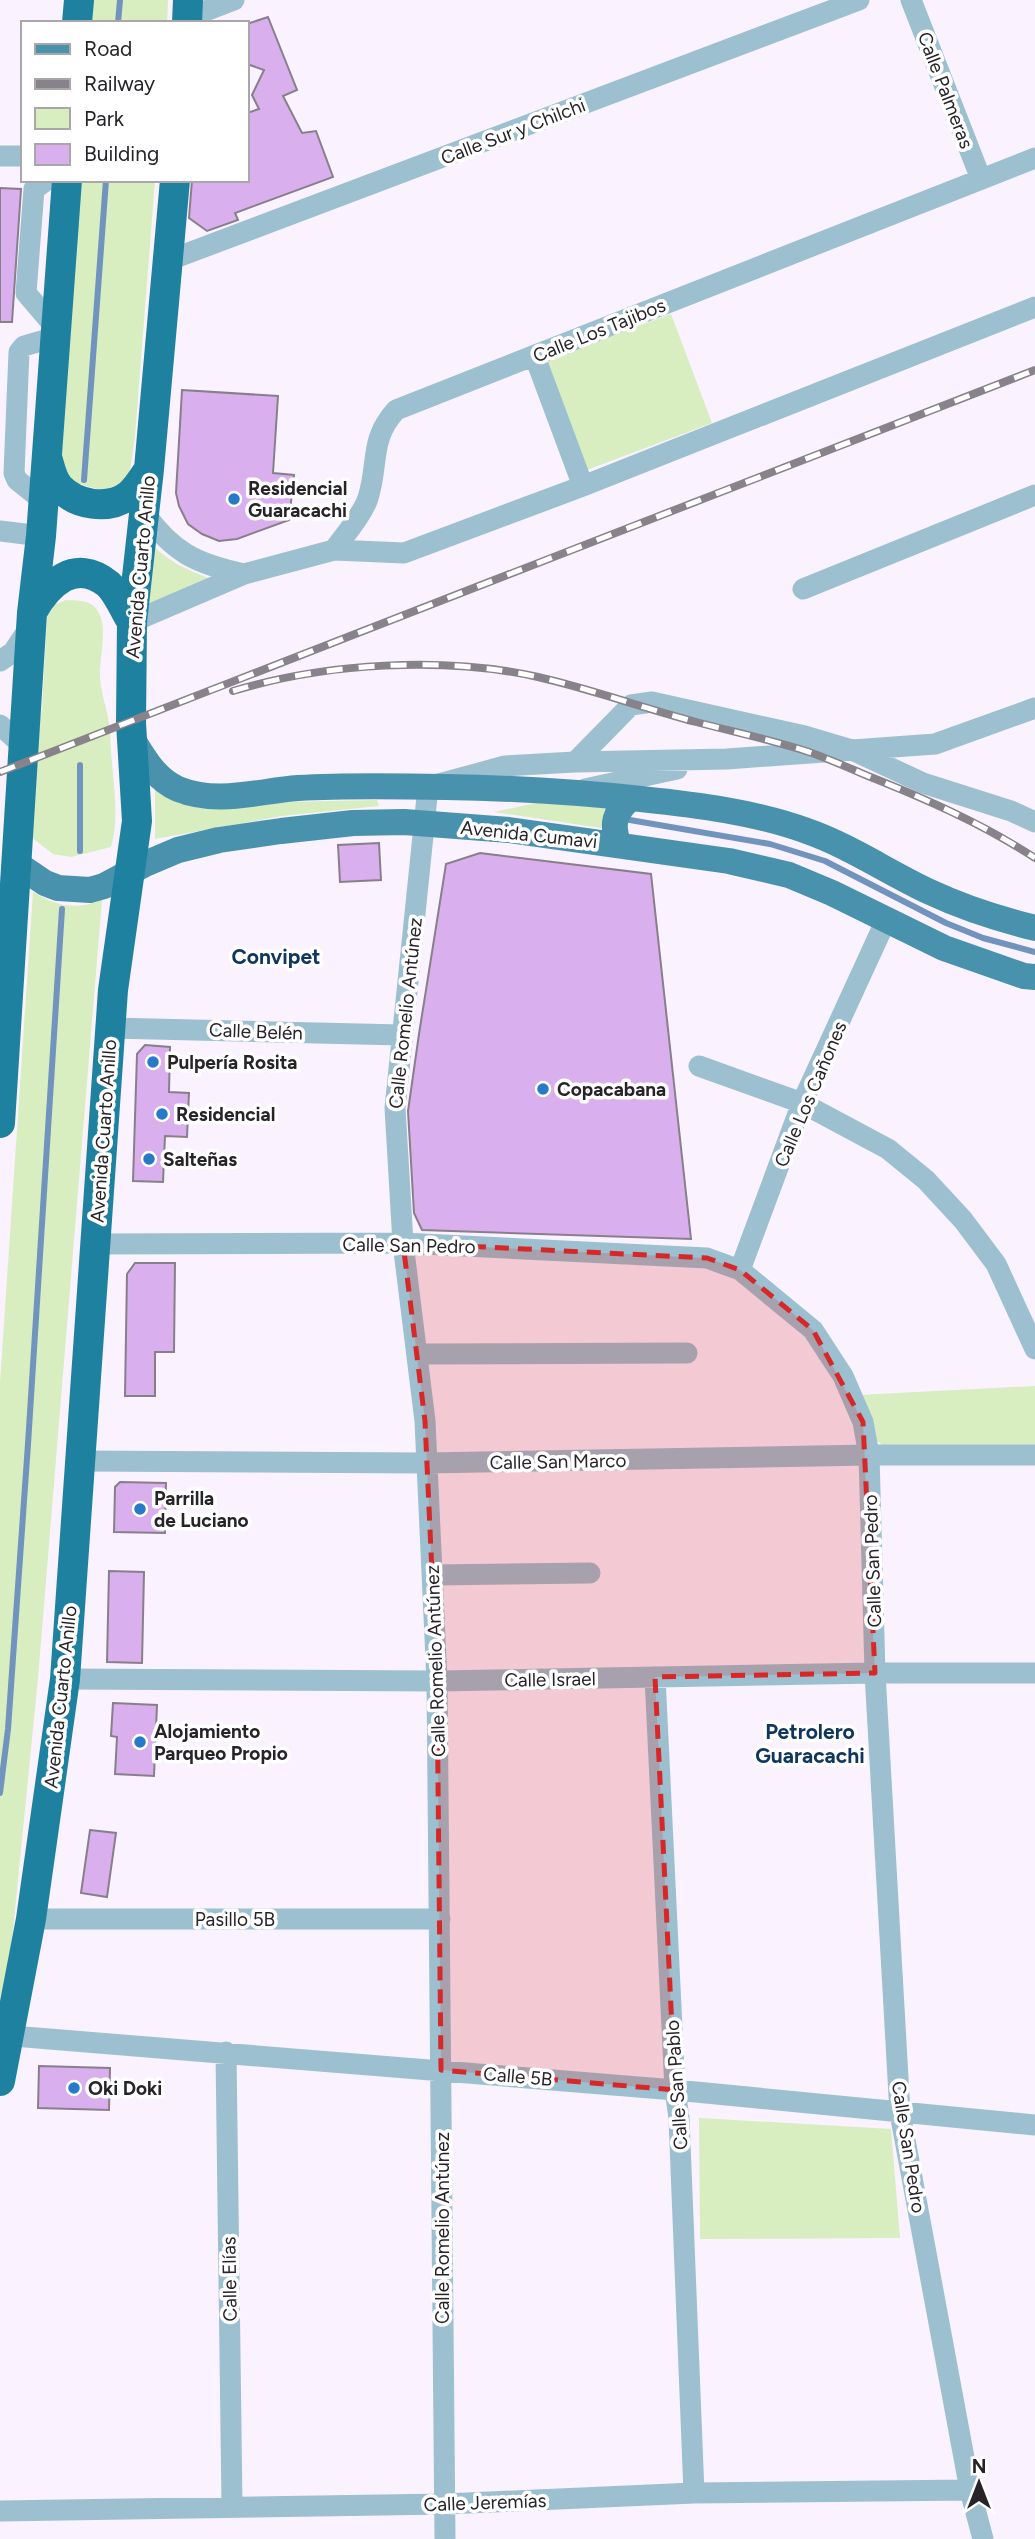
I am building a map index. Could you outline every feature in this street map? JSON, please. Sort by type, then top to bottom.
[{"type":"highway","points":[[77,21],[79,0]]},
{"type":"highway","points":[[0,1123],[5,954],[17,864],[32,618],[41,536],[67,182]]},
{"type":"highway","name":"Avenida Cuarto Anillo","points":[[0,2081],[4,2035],[31,1919],[65,1679],[116,960],[137,821],[131,723],[132,622],[149,469],[175,182]]},
{"type":"highway","points":[[46,453],[58,486],[78,500],[91,504],[120,500],[138,485],[149,469]]},
{"type":"highway","points":[[32,618],[53,583],[71,575],[82,574],[108,584],[132,622]]},
{"type":"main road","name":"Avenida Cumavi","points":[[133,740],[144,759],[163,781],[207,797],[297,788],[428,787],[570,792],[690,804],[756,817],[808,831],[930,892],[994,917],[1035,929]]},
{"type":"main road","points":[[620,845],[614,832],[615,819],[621,807],[631,798]]},
{"type":"main road","name":"Avenida Cumavi","points":[[17,864],[45,883],[75,890],[90,890],[104,886],[178,850],[219,840],[353,823],[426,824],[509,830],[729,861],[789,875],[944,948],[1031,980]]},
{"type":"street","points":[[187,14],[234,0]]},
{"type":"street","name":"Calle Sur y Chilchi","points":[[167,261],[859,0]]},
{"type":"street","name":"Calle Palmeras","points":[[911,0],[981,179]]},
{"type":"street","points":[[0,156],[21,156]]},
{"type":"street","name":"Calle Los Tajibos","points":[[334,550],[368,501],[378,438],[384,424],[396,410],[1035,158]]},
{"type":"street","points":[[42,500],[17,480],[14,473],[19,352],[24,346],[55,332],[26,293],[34,189],[44,182]]},
{"type":"street","points":[[132,622],[244,574],[334,550],[404,553],[583,486],[1035,307]]},
{"type":"street","points":[[535,357],[583,486]]},
{"type":"street","points":[[803,589],[1035,495]]},
{"type":"street","points":[[143,512],[164,538],[192,558],[212,567],[244,574]]},
{"type":"street","points":[[0,531],[41,536]]},
{"type":"street","points":[[0,662],[13,652],[32,618]]},
{"type":"street","points":[[575,762],[631,705],[652,702],[805,736],[852,750],[923,783],[1011,811],[1035,822]]},
{"type":"street","points":[[428,787],[505,766],[727,759],[935,744],[1035,708]]},
{"type":"street","points":[[0,725],[24,747]]},
{"type":"street","points":[[570,792],[727,759]]},
{"type":"street","name":"Calle Romelio Antúnez","points":[[428,787],[394,1108],[403,1243],[425,1421],[437,1681],[445,2539]]},
{"type":"street","name":"Calle Los Cañones","points":[[740,1270],[802,1103],[886,920]]},
{"type":"street","name":"Calle Belén","points":[[111,1027],[401,1035]]},
{"type":"street","points":[[699,1066],[802,1103],[888,1149],[926,1180],[963,1220],[996,1264],[1035,1349]]},
{"type":"street","name":"Calle San Pedro","points":[[94,1244],[403,1243],[707,1258],[740,1270],[813,1330],[843,1376],[863,1422],[869,1455],[875,1673],[900,2113],[982,2539]]},
{"type":"street","points":[[418,1354],[687,1353]]},
{"type":"street","name":"Calle San Marco","points":[[80,1461],[426,1463],[869,1455],[1035,1455]]},
{"type":"street","points":[[432,1575],[590,1573]]},
{"type":"street","name":"Calle Israel","points":[[65,1679],[437,1681],[875,1673],[1035,1673]]},
{"type":"street","name":"Calle San Pablo","points":[[656,1677],[675,2090],[679,2118],[694,2493]]},
{"type":"street","name":"Pasillo 5B","points":[[31,1919],[440,1919]]},
{"type":"street","name":"Calle 5B","points":[[4,2035],[675,2090],[1035,2125]]},
{"type":"street","name":"Calle Elías","points":[[226,2052],[232,2506]]},
{"type":"street","name":"Calle Jeremías","points":[[0,2511],[445,2504],[694,2493],[971,2490]]},
{"type":"highlighted area","points":[[403,1243],[707,1258],[740,1270],[813,1330],[863,1422],[875,1673],[655,1677],[675,2090],[441,2070],[437,1681],[425,1421]]},
{"type":"green space","points":[[92,0],[168,0],[167,21],[91,21]]},
{"type":"green space","points":[[79,182],[155,182],[135,436],[129,478],[104,491],[69,481],[57,455]]},
{"type":"green space","points":[[671,314],[712,423],[584,471],[543,362]]},
{"type":"green space","points":[[149,542],[179,565],[214,580],[146,604]]},
{"type":"green space","points":[[66,600],[93,605],[102,620],[100,677],[110,731],[115,812],[111,847],[71,857],[53,854],[31,837],[35,743],[42,709],[47,615],[54,605]]},
{"type":"green space","points":[[155,786],[164,796],[181,804],[377,800],[379,806],[282,816],[155,839]]},
{"type":"green space","points":[[554,799],[606,803],[601,828],[494,812]]},
{"type":"green space","points":[[33,892],[59,904],[75,906],[102,900],[38,1678],[6,2001],[0,2008],[0,1383]]},
{"type":"green space","points":[[1035,1386],[1035,1446],[882,1445],[875,1439],[859,1395]]},
{"type":"green space","points":[[699,2118],[891,2129],[900,2238],[700,2239]]},
{"type":"building","points":[[268,17],[297,90],[283,96],[302,133],[316,131],[333,177],[235,213],[238,220],[207,231],[189,218],[192,182],[248,182],[248,113],[259,109],[252,95],[264,70],[248,64],[248,24]]},
{"type":"building","points":[[0,188],[21,189],[12,322],[0,322]]},
{"type":"building","points":[[182,390],[278,396],[273,473],[294,475],[289,520],[237,539],[219,541],[188,524],[176,493]]},
{"type":"building","points":[[379,843],[381,880],[340,882],[338,845]]},
{"type":"building","name":"Copacabana","points":[[480,853],[651,874],[691,1239],[422,1230],[414,1213],[408,1111],[419,1034],[446,864]]},
{"type":"building","points":[[145,1045],[170,1047],[169,1092],[189,1093],[187,1137],[165,1136],[163,1182],[133,1181],[137,1054]]},
{"type":"building","points":[[135,1263],[175,1263],[174,1352],[155,1352],[155,1396],[125,1396],[127,1274]]},
{"type":"building","name":"Parrilla de Luciano","points":[[120,1482],[166,1483],[165,1533],[114,1532],[115,1487]]},
{"type":"building","points":[[109,1571],[144,1572],[142,1663],[107,1662]]},
{"type":"building","name":"Alojamiento Parqueo Propio","points":[[113,1703],[157,1705],[154,1776],[115,1774],[117,1737],[111,1736]]},
{"type":"building","points":[[90,1830],[116,1833],[107,1897],[81,1893]]},
{"type":"building","name":"Oki Doki","points":[[39,2066],[110,2068],[109,2110],[38,2108]]},
{"type":"waterway","points":[[118,21],[120,0]]},
{"type":"waterway","points":[[84,480],[106,182]]},
{"type":"waterway","points":[[80,765],[80,851]]},
{"type":"waterway","points":[[624,819],[770,844],[825,861],[946,923],[983,938],[1035,952]]},
{"type":"waterway","points":[[0,1793],[8,1729],[28,1444],[62,909]]},
{"type":"railway","points":[[0,772],[1035,370]]},
{"type":"railway","points":[[233,691],[306,674],[385,666],[464,666],[538,677],[816,755],[954,813],[1035,858]]},
{"type":"place","name":"Residencial Guaracachi","points":[[234,499]]},
{"type":"place","name":"Pulpería Rosita","points":[[153,1062]]},
{"type":"place","name":"Copacabana","points":[[543,1089]]},
{"type":"place","name":"Residencial","points":[[162,1114]]},
{"type":"place","name":"Salteñas","points":[[149,1159]]},
{"type":"place","name":"Parrilla de Luciano","points":[[140,1509]]},
{"type":"place","name":"Alojamiento Parqueo Propio","points":[[140,1742]]},
{"type":"place","name":"Oki Doki","points":[[74,2088]]},
{"type":"district","name":"Convipet","points":[[276,957]]},
{"type":"district","name":"Petrolero Guaracachi","points":[[810,1744]]}]
